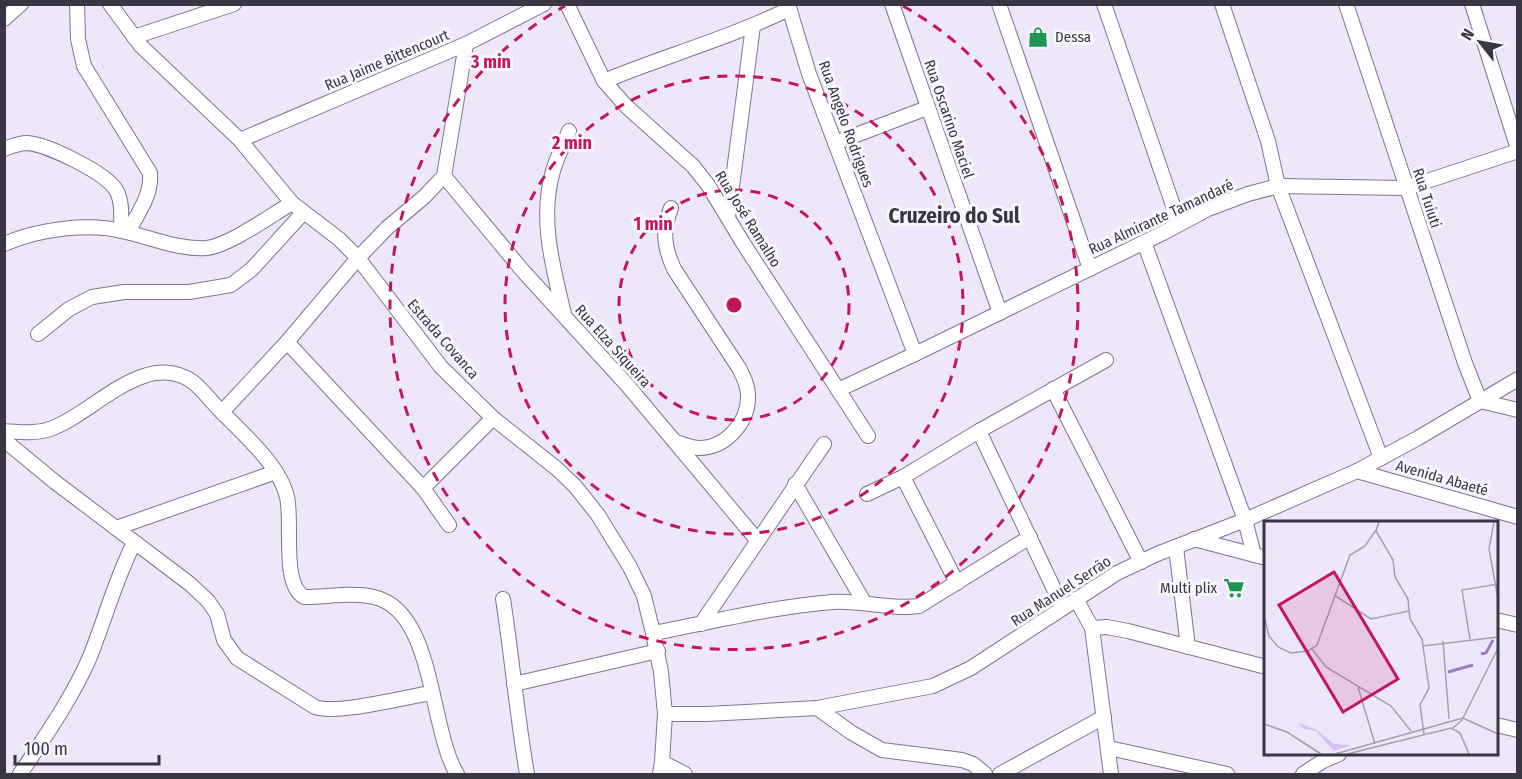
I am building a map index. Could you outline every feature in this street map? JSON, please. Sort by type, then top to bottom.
[{"type":"street","points":[[4,19],[21,4]]},
{"type":"street","points":[[77,4],[78,39],[84,66],[150,173],[151,184],[148,194],[124,231]]},
{"type":"street","name":"Estrada Covanca","points":[[110,4],[154,60],[240,140],[297,208],[339,239],[358,258],[441,367],[493,418],[556,468],[598,515],[630,567],[644,596],[654,633],[665,714],[661,768]]},
{"type":"street","points":[[134,37],[210,8],[234,4]]},
{"type":"street","name":"Rua Jaime Bittencourt","points":[[240,140],[466,44],[544,4]]},
{"type":"street","name":"Rua José Ramalho","points":[[567,4],[603,81],[626,106],[693,166],[708,185],[868,436]]},
{"type":"street","name":"Rua Oscarino Maciel","points":[[892,4],[1000,313]]},
{"type":"street","points":[[999,4],[1090,268]]},
{"type":"street","points":[[1104,4],[1179,223]]},
{"type":"street","points":[[1222,4],[1268,141],[1278,186],[1381,458]]},
{"type":"street","name":"Rua Tuiuti","points":[[1346,4],[1465,363],[1480,401]]},
{"type":"street","points":[[1472,4],[1518,150]]},
{"type":"street","points":[[603,81],[652,61],[753,26],[789,7]]},
{"type":"street","name":"Rua Angelo Rodrigues","points":[[789,7],[809,74],[915,354]]},
{"type":"street","points":[[728,217],[753,26]]},
{"type":"street","points":[[222,412],[358,258],[444,176],[466,44]]},
{"type":"street","points":[[835,143],[927,108]]},
{"type":"street","points":[[564,316],[546,225],[548,195],[553,170],[569,131]]},
{"type":"street","points":[[4,149],[26,143],[41,146],[67,156],[111,183],[117,191],[121,204],[124,231]]},
{"type":"street","name":"Rua Almirante Tamandaré","points":[[838,390],[1000,313],[1179,223],[1248,194],[1278,186],[1406,188],[1518,150]]},
{"type":"street","name":"Rua Elza Siqueira","points":[[444,176],[523,271],[628,386],[757,540]]},
{"type":"street","points":[[4,244],[77,227],[124,231],[175,245],[209,248],[297,208]]},
{"type":"street","points":[[38,334],[69,309],[92,297],[124,292],[189,292],[231,285],[252,269],[297,208]]},
{"type":"street","points":[[670,208],[664,232],[668,255],[681,280],[739,368],[745,379],[748,394],[741,423],[727,438],[716,444],[697,448],[676,442]]},
{"type":"street","points":[[1144,242],[1260,557]]},
{"type":"street","points":[[286,342],[423,488],[449,525]]},
{"type":"street","points":[[867,494],[903,477],[979,431],[1106,360]]},
{"type":"street","points":[[4,431],[38,432],[51,429],[109,393],[155,372],[166,373],[192,382],[222,412],[276,472],[283,483],[288,499],[290,562],[294,587],[298,593],[304,597],[360,595],[376,598],[397,609],[407,620],[415,635],[428,675],[445,748],[458,774]]},
{"type":"street","name":"Rua Manuel Serrão","points":[[665,714],[817,708],[915,690],[948,680],[971,668],[1105,580],[1141,561],[1245,520],[1357,471],[1518,379]]},
{"type":"street","points":[[1053,389],[1141,561]]},
{"type":"street","points":[[1480,401],[1518,410]]},
{"type":"street","points":[[423,488],[493,418]]},
{"type":"street","points":[[979,431],[1063,608]]},
{"type":"street","points":[[4,440],[134,543],[190,584],[208,601],[217,614],[224,639],[237,658],[315,707],[325,710],[342,709],[431,693]]},
{"type":"street","points":[[701,624],[824,444]]},
{"type":"street","name":"Avenida Abaeté","points":[[1357,471],[1497,517],[1518,517]]},
{"type":"street","points":[[116,528],[276,472]]},
{"type":"street","points":[[903,477],[957,583]]},
{"type":"street","points":[[795,484],[864,602]]},
{"type":"street","points":[[654,633],[832,602],[864,602],[889,608],[920,606],[1030,537]]},
{"type":"street","points":[[1194,539],[1260,557]]},
{"type":"street","points":[[20,774],[46,734],[88,660],[114,587],[134,543]]},
{"type":"street","points":[[1176,547],[1188,647]]},
{"type":"street","points":[[503,599],[527,774]]},
{"type":"street","points":[[1076,599],[1092,628],[1112,774]]},
{"type":"street","points":[[1498,620],[1518,625]]},
{"type":"street","points":[[1092,628],[1128,630],[1264,666]]},
{"type":"street","points":[[514,684],[658,651]]},
{"type":"street","points":[[817,708],[852,733],[882,750],[962,760],[973,764],[985,774]]},
{"type":"street","points":[[1000,774],[1104,717]]},
{"type":"street","points":[[1498,725],[1515,730]]},
{"type":"street","points":[[1498,732],[1515,730]]},
{"type":"street","points":[[1109,748],[1227,774]]},
{"type":"street","points":[[1302,774],[1335,755]]},
{"type":"street","points":[[661,768],[686,774]]},
{"type":"place","name":"Dessa","points":[[1038,37]]},
{"type":"place","name":"Multi plix","points":[[1234,588]]},
{"type":"district","name":"Cruzeiro do Sul","points":[[954,216]]}]
